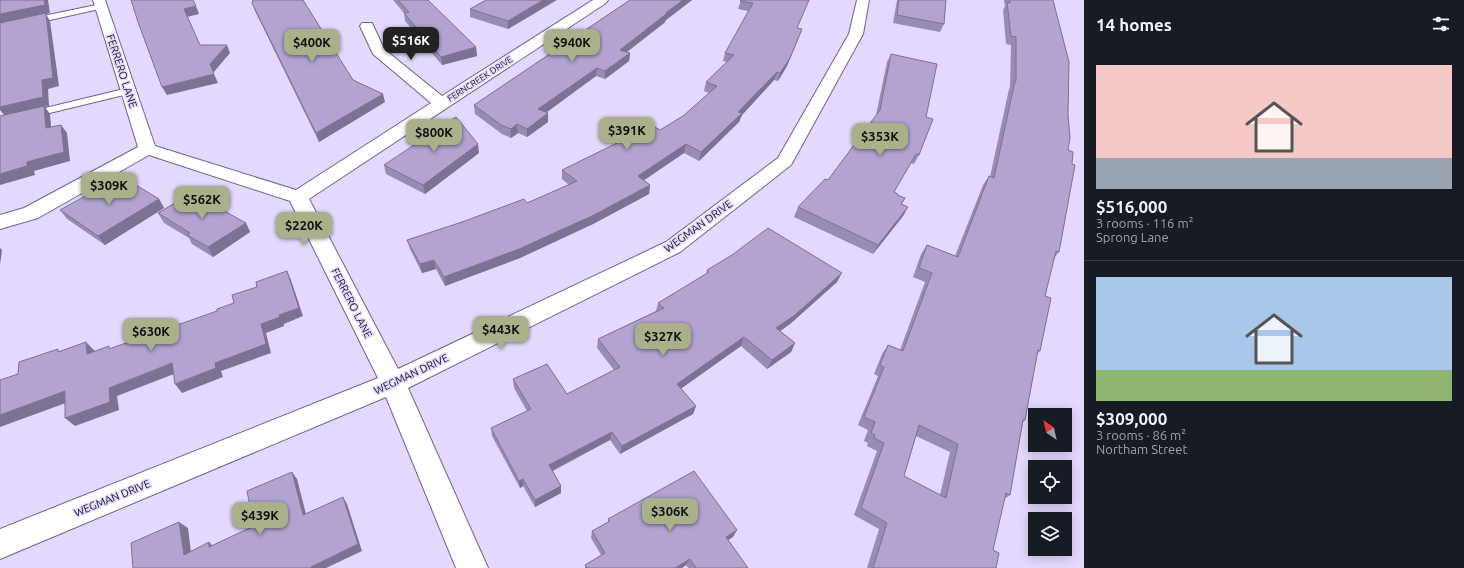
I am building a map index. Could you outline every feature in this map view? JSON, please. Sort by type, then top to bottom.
[{"type":"street","name":"FERNCREEK DRIVE","points":[[298,197],[602,0]]},
{"type":"street","name":"WEGMAN DRIVE","points":[[0,544],[393,383],[673,247],[785,160],[856,34],[863,0]]},
{"type":"street","name":"FERRERO LANE","points":[[100,3],[147,149]]},
{"type":"street","points":[[367,26],[378,51],[442,104]]},
{"type":"street","points":[[0,222],[31,213],[147,149],[298,197]]},
{"type":"street","name":"FERRERO LANE","points":[[298,197],[393,383],[472,568]]},
{"type":"lane","points":[[0,28],[100,3]]},
{"type":"lane","points":[[0,122],[128,91]]},
{"type":"building","points":[[0,0],[44,0],[45,5],[0,14]]},
{"type":"building","points":[[131,0],[193,0],[196,6],[184,9],[200,45],[227,45],[210,64],[214,74],[162,87]]},
{"type":"building","points":[[253,0],[303,0],[353,80],[383,94],[316,133],[252,3]]},
{"type":"building","points":[[398,0],[428,0],[476,47],[441,57],[404,13],[409,12]]},
{"type":"building","points":[[486,0],[543,0],[508,21],[470,9]]},
{"type":"building","points":[[630,0],[683,0],[620,50],[630,53],[605,71],[597,68],[538,109],[548,113],[527,129],[517,124],[511,129],[501,125],[474,105]]},
{"type":"building","points":[[809,0],[797,28],[802,29],[790,58],[780,73],[777,72],[738,112],[742,113],[701,152],[686,144],[638,176],[650,185],[594,215],[519,249],[444,277],[434,260],[420,264],[407,240],[462,222],[524,199],[527,203],[577,181],[562,170],[619,142],[649,124],[660,130],[683,116],[717,86],[706,82],[734,55],[725,53],[753,3],[740,1]]},
{"type":"building","points":[[899,0],[946,0],[944,24],[897,15]]},
{"type":"building","points":[[1010,0],[1053,0],[1069,62],[1068,115],[1070,138],[1068,150],[1073,152],[1072,164],[1075,165],[1059,252],[1056,251],[1045,296],[1051,298],[1040,351],[1038,350],[1025,420],[1023,420],[1010,495],[1006,493],[993,550],[999,553],[996,568],[873,568],[887,523],[861,508],[884,443],[874,438],[875,435],[871,433],[875,422],[864,417],[884,367],[880,365],[888,345],[903,351],[932,273],[919,268],[927,245],[958,257],[989,176],[994,178],[1016,81],[1016,37],[1011,36],[1007,2],[1010,3]],"holes":[[[919,425],[958,444],[946,498],[904,476]]]},
{"type":"building","points":[[46,13],[53,78],[42,80],[43,97],[0,107],[0,23]]},
{"type":"building","points":[[891,54],[937,64],[926,117],[933,119],[919,155],[916,154],[894,192],[905,198],[901,204],[908,207],[878,245],[798,207],[825,179],[828,180],[880,110]]},
{"type":"building","points":[[44,106],[46,128],[61,125],[64,152],[27,162],[27,166],[0,174],[0,116]]},
{"type":"building","points":[[456,117],[478,144],[423,185],[384,165]]},
{"type":"building","points":[[121,176],[159,199],[98,236],[60,210]]},
{"type":"building","points":[[187,196],[201,204],[206,201],[246,223],[208,247],[187,235],[190,233],[158,213]]},
{"type":"building","points":[[768,228],[842,273],[795,315],[776,328],[795,343],[772,360],[744,337],[677,384],[696,406],[622,446],[612,432],[549,465],[561,486],[535,500],[523,479],[519,481],[491,428],[531,409],[513,379],[547,364],[567,394],[620,367],[598,339],[664,308],[658,303],[709,272],[707,270],[732,255]]},
{"type":"building","points":[[287,271],[299,308],[279,315],[280,317],[261,324],[266,344],[215,363],[216,368],[175,384],[172,363],[109,388],[110,402],[65,418],[65,391],[0,415],[0,380],[18,374],[19,362],[58,349],[58,352],[86,342],[87,354],[109,346],[109,349],[217,311],[217,309],[234,303],[232,295],[257,287],[256,282]]},
{"type":"building","points":[[694,471],[737,530],[726,537],[748,568],[696,568],[690,559],[675,568],[587,568],[585,565],[605,553],[592,531],[610,521],[608,519]]},
{"type":"building","points":[[292,472],[303,515],[343,497],[358,544],[311,568],[133,568],[131,543],[179,522],[184,555],[209,542],[209,547],[254,526],[247,491]]}]
